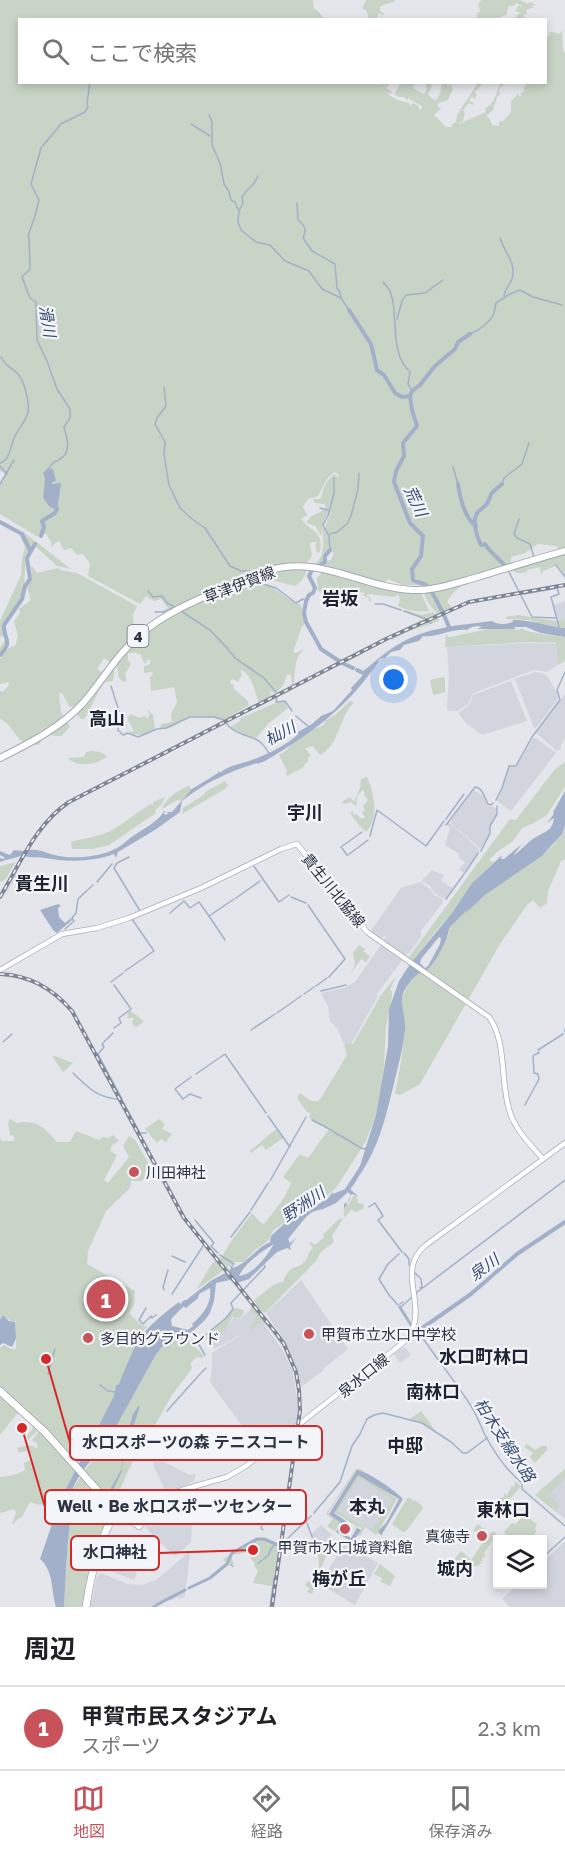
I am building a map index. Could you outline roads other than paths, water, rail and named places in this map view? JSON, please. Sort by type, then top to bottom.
[{"type":"highway","points":[[0,1391],[33,1420],[114,1508],[99,1550],[86,1607]]},
{"type":"main road","name":"草津伊賀線","points":[[0,758],[40,737],[67,718],[124,650],[160,619],[264,571],[289,566],[308,566],[329,569],[383,586],[419,590],[434,588],[565,551]]},
{"type":"main road","name":"貴生川北脇線","points":[[0,970],[62,934],[110,925],[129,918],[211,884],[281,849],[298,845],[367,932],[484,1012],[491,1020],[499,1042],[510,1113],[525,1139],[543,1159]]},
{"type":"main road","points":[[543,1159],[565,1143]]},
{"type":"main road","name":"泉水口線","points":[[114,1508],[139,1527],[168,1496],[227,1477],[242,1469],[323,1408],[410,1336],[416,1323],[412,1270],[417,1253],[543,1159]]},
{"type":"water","points":[[48,468],[53,469],[56,481],[52,484],[61,483],[57,510],[50,507],[43,498],[45,479],[43,473]]},
{"type":"water","points":[[511,620],[565,628],[565,637],[541,633],[526,627],[477,629],[482,627],[478,626],[467,630],[423,636],[419,641],[404,645],[400,650],[391,652],[385,658],[380,659],[343,705],[314,729],[265,761],[246,766],[200,788],[182,801],[180,812],[118,852],[116,858],[114,854],[97,859],[71,861],[23,855],[0,862],[0,858],[4,859],[3,857],[10,855],[14,850],[38,850],[66,857],[96,855],[111,851],[152,824],[164,811],[166,815],[167,812],[172,812],[192,789],[219,771],[220,773],[275,750],[321,716],[333,711],[352,690],[351,688],[363,675],[362,672],[399,644],[421,634],[444,628],[492,621],[506,624],[514,621]]},
{"type":"water","points":[[565,791],[565,825],[562,834],[542,856],[485,895],[466,913],[468,909],[449,928],[445,943],[432,965],[415,977],[404,991],[402,1002],[404,1036],[389,1104],[373,1151],[351,1188],[358,1196],[348,1192],[336,1203],[312,1212],[288,1239],[290,1243],[297,1237],[290,1246],[291,1250],[287,1248],[277,1252],[249,1279],[237,1283],[230,1280],[216,1283],[214,1301],[205,1320],[190,1334],[167,1340],[155,1356],[117,1425],[113,1426],[105,1442],[73,1488],[64,1607],[56,1607],[48,1569],[40,1559],[61,1498],[114,1396],[116,1385],[119,1384],[140,1339],[151,1325],[179,1302],[180,1305],[212,1280],[241,1264],[270,1242],[271,1236],[284,1224],[288,1224],[328,1198],[333,1192],[333,1194],[345,1189],[360,1166],[376,1115],[388,1046],[389,1009],[399,981],[452,913],[472,883],[500,857],[504,859],[522,844],[513,856],[531,840],[550,828],[554,818],[547,823]],"holes":[[[439,937],[441,938],[440,944],[425,968],[420,963],[421,959]],[[274,1244],[255,1268],[239,1276],[259,1254]],[[210,1288],[208,1304],[192,1324],[193,1326],[188,1330],[172,1326],[173,1312],[181,1305],[186,1308],[198,1298],[199,1294]]]},
{"type":"water","points":[[58,904],[61,906],[58,908],[59,917],[65,923],[71,918],[72,920],[57,933],[40,910]]},
{"type":"water","points":[[3,1315],[9,1321],[15,1322],[16,1338],[12,1347],[3,1343],[0,1345],[0,1319]]},
{"type":"water","points":[[139,1405],[121,1473],[100,1517],[110,1490],[121,1470],[126,1438],[133,1414]]},
{"type":"water","points":[[357,1470],[381,1482],[403,1499],[380,1534],[378,1531],[386,1523],[399,1499],[358,1475],[334,1513],[346,1521],[341,1532],[351,1538],[357,1528],[361,1530],[353,1542],[336,1532],[341,1523],[329,1514]]},
{"type":"waterway","name":"滑川","points":[[49,469],[66,453],[68,444],[64,427],[70,418],[70,409],[57,389],[37,340],[36,302],[30,298],[22,277],[30,269],[28,236],[39,200],[31,184],[41,148],[61,124],[85,112],[88,107],[90,84]]},
{"type":"waterway","points":[[209,115],[212,122],[212,145],[220,163],[224,184],[239,211]]},
{"type":"waterway","points":[[191,124],[210,136]]},
{"type":"waterway","points":[[258,176],[242,197],[243,203],[239,211],[238,222],[241,230],[256,242],[270,245],[285,261],[309,271],[322,289],[341,298],[349,310]]},
{"type":"waterway","points":[[297,203],[298,220],[305,230],[303,238],[312,251],[335,264],[337,288],[341,298]]},
{"type":"waterway","points":[[500,238],[513,268],[512,279],[504,296]]},
{"type":"waterway","points":[[397,319],[406,295],[425,293],[443,280]]},
{"type":"waterway","points":[[383,282],[391,294],[399,355],[410,372],[408,384],[412,391]]},
{"type":"waterway","points":[[470,334],[490,320],[496,303],[520,290],[533,297],[562,305]]},
{"type":"waterway","name":"荒川","points":[[349,310],[371,344],[377,370],[384,375],[395,393],[402,397],[410,396],[417,426],[403,443],[404,456],[396,471],[394,482],[410,523],[423,536],[421,556],[412,569],[413,580],[429,588],[449,627]]},
{"type":"waterway","points":[[410,396],[435,366],[455,349],[458,342],[470,334]]},
{"type":"waterway","points":[[0,463],[8,455],[15,436],[27,415],[28,408],[22,380],[1,357]]},
{"type":"waterway","points":[[164,387],[166,406],[155,424],[165,442],[164,454],[169,485],[180,508],[205,528],[230,566],[252,573]]},
{"type":"waterway","points":[[502,484],[504,478],[522,464],[529,443]]},
{"type":"waterway","points":[[0,484],[14,460]]},
{"type":"waterway","points":[[0,466],[7,474]]},
{"type":"waterway","points":[[453,467],[458,484]]},
{"type":"waterway","points":[[330,534],[337,532],[347,524],[351,516],[358,489],[359,473]]},
{"type":"waterway","points":[[330,550],[329,536],[323,525],[328,516],[334,493],[334,478]]},
{"type":"waterway","points":[[458,484],[461,501],[468,518],[476,526]]},
{"type":"waterway","points":[[502,484],[478,512],[475,524],[481,545],[485,544],[506,567],[508,566]]},
{"type":"waterway","name":"滑川","points":[[41,536],[44,527],[42,521],[55,513],[57,509],[55,505]]},
{"type":"waterway","points":[[320,508],[328,510]]},
{"type":"waterway","points":[[519,519],[514,534],[517,538],[530,544],[534,557]]},
{"type":"waterway","points":[[0,522],[22,534],[30,550]]},
{"type":"waterway","name":"滑川","points":[[0,655],[7,643],[4,625],[22,599],[25,586],[30,579],[27,558],[35,544]]},
{"type":"waterway","points":[[330,550],[325,556],[325,562],[312,570],[309,576],[315,588],[306,601],[304,613],[306,622],[321,649],[353,668]]},
{"type":"waterway","points":[[556,565],[565,577]]},
{"type":"waterway","points":[[508,570],[532,617],[555,618]]},
{"type":"waterway","points":[[256,576],[266,585],[276,588],[296,603],[303,599],[306,601]]},
{"type":"waterway","points":[[524,594],[557,588],[559,594],[551,597],[559,627]]},
{"type":"waterway","points":[[148,591],[153,597],[162,596],[167,603],[175,607]]},
{"type":"waterway","points":[[375,604],[401,610]]},
{"type":"waterway","points":[[155,612],[165,612],[174,607]]},
{"type":"waterway","points":[[181,611],[210,630],[235,658],[264,678],[276,692]]},
{"type":"waterway","points":[[404,611],[426,619]]},
{"type":"waterway","points":[[427,621],[431,623]]},
{"type":"waterway","points":[[357,670],[365,674]]},
{"type":"waterway","points":[[496,800],[509,766],[516,766],[532,737],[560,700],[557,690],[565,672]]},
{"type":"waterway","name":"杣川","points":[[111,686],[121,717],[118,730],[123,735],[128,733],[138,737],[190,717],[214,717],[224,720],[235,731],[259,741],[269,753]]},
{"type":"waterway","name":"杣川","points":[[277,696],[276,702],[285,701],[292,711]]},
{"type":"waterway","name":"杣川","points":[[296,716],[309,727]]},
{"type":"waterway","points":[[446,825],[475,787],[482,791],[488,804],[493,803]]},
{"type":"waterway","points":[[446,819],[464,794]]},
{"type":"waterway","points":[[481,851],[497,814],[497,806]]},
{"type":"waterway","points":[[370,836],[377,810],[426,846],[444,821]]},
{"type":"waterway","points":[[347,855],[341,847],[362,832]]},
{"type":"waterway","points":[[348,855],[368,840]]},
{"type":"waterway","name":"滑川","points":[[0,853],[9,857]]},
{"type":"waterway","points":[[465,873],[478,853]]},
{"type":"waterway","points":[[129,857],[117,863],[114,868],[140,911]]},
{"type":"waterway","points":[[97,882],[112,864]]},
{"type":"waterway","points":[[253,865],[279,902],[289,895]]},
{"type":"waterway","points":[[446,899],[464,874]]},
{"type":"waterway","points":[[236,898],[260,881]]},
{"type":"waterway","points":[[65,929],[74,921],[72,918],[76,913],[78,899],[93,885]]},
{"type":"waterway","points":[[291,897],[306,903]]},
{"type":"waterway","points":[[225,940],[209,916],[234,899]]},
{"type":"waterway","points":[[170,913],[184,901],[190,908],[199,902],[209,916]]},
{"type":"waterway","points":[[308,905],[345,959],[329,977]]},
{"type":"waterway","points":[[125,971],[154,951],[132,919]]},
{"type":"waterway","points":[[111,982],[123,973]]},
{"type":"waterway","points":[[316,986],[327,978]]},
{"type":"waterway","points":[[114,985],[131,1009],[119,1018],[121,1023],[114,1028]]},
{"type":"waterway","points":[[321,991],[346,985]]},
{"type":"waterway","points":[[304,994],[314,987]]},
{"type":"waterway","points":[[277,1013],[301,996]]},
{"type":"waterway","points":[[251,1030],[275,1014]]},
{"type":"waterway","points":[[113,1033],[102,1044],[104,1047],[98,1054],[122,1099]]},
{"type":"waterway","points":[[3,1042],[12,1034]]},
{"type":"waterway","points":[[538,1050],[563,1034]]},
{"type":"waterway","points":[[534,1055],[538,1052]]},
{"type":"waterway","points":[[196,1074],[225,1054],[266,1113]]},
{"type":"waterway","points":[[525,1105],[539,1079],[538,1074],[534,1073],[533,1056]]},
{"type":"waterway","points":[[73,1073],[94,1092],[122,1100],[140,1133],[146,1133]]},
{"type":"waterway","points":[[191,1077],[175,1089],[183,1099],[190,1094],[201,1098]]},
{"type":"waterway","points":[[268,1116],[290,1147]]},
{"type":"waterway","points":[[270,1181],[306,1117]]},
{"type":"waterway","points":[[312,1120],[333,1131]]},
{"type":"waterway","points":[[334,1132],[361,1148],[367,1147]]},
{"type":"waterway","points":[[416,1293],[565,1180]]},
{"type":"waterway","points":[[251,1210],[268,1183]]},
{"type":"waterway","name":"柏木支線水路","points":[[369,1207],[375,1203],[383,1216],[378,1220],[402,1252]]},
{"type":"waterway","points":[[231,1237],[250,1212]]},
{"type":"waterway","points":[[195,1220],[214,1243],[211,1246],[218,1253]]},
{"type":"waterway","name":"泉川","points":[[418,1331],[471,1294],[517,1254],[565,1222]]},
{"type":"waterway","points":[[172,1294],[203,1246]]},
{"type":"waterway","points":[[404,1253],[409,1259],[409,1265]]},
{"type":"waterway","name":"柏木支線水路","points":[[398,1305],[379,1279],[388,1264],[399,1254]]},
{"type":"waterway","points":[[220,1255],[234,1264],[231,1267],[233,1269]]},
{"type":"waterway","points":[[172,1256],[185,1262]]},
{"type":"waterway","points":[[205,1355],[198,1343],[199,1340],[226,1318],[233,1309],[231,1303],[265,1267],[264,1265]]},
{"type":"waterway","points":[[164,1290],[168,1270]]},
{"type":"waterway","points":[[414,1272],[421,1279],[422,1287],[420,1288]]},
{"type":"waterway","points":[[402,1306],[412,1297]]},
{"type":"waterway","name":"野洲川","points":[[171,1316],[185,1302]]},
{"type":"waterway","name":"柏木支線水路","points":[[400,1306],[411,1324]]},
{"type":"waterway","name":"柏木支線水路","points":[[399,1307],[411,1326]]},
{"type":"waterway","points":[[146,1308],[139,1320],[143,1324],[151,1316],[152,1318],[156,1315]]},
{"type":"waterway","name":"柏木支線水路","points":[[414,1334],[420,1334],[459,1388],[473,1409],[492,1448],[522,1483],[522,1489],[565,1526]]},
{"type":"waterway","points":[[48,1374],[55,1349]]},
{"type":"waterway","points":[[201,1373],[206,1368]]},
{"type":"waterway","points":[[167,1411],[200,1374]]},
{"type":"waterway","points":[[100,1385],[108,1391],[115,1392]]},
{"type":"waterway","points":[[314,1513],[340,1482],[352,1446],[367,1419],[374,1415],[383,1413],[422,1423],[463,1453],[467,1453],[487,1438]]},
{"type":"waterway","points":[[290,1459],[297,1429]]},
{"type":"waterway","points":[[278,1545],[311,1516]]},
{"type":"waterway","points":[[307,1523],[318,1553]]},
{"type":"waterway","points":[[262,1526],[263,1530]]},
{"type":"waterway","name":"柏木支線水路","points":[[547,1553],[565,1537]]},
{"type":"waterway","points":[[189,1588],[210,1578],[227,1564],[232,1553],[257,1539],[264,1539],[278,1545]]},
{"type":"waterway","points":[[258,1563],[268,1556],[275,1544]]},
{"type":"waterway","points":[[270,1607],[274,1578]]},
{"type":"waterway","points":[[154,1607],[185,1590]]},
{"type":"railway","points":[[0,897],[38,833],[47,821],[69,802],[388,638],[469,602],[565,585]]},
{"type":"railway","points":[[0,974],[31,980],[57,996],[72,1011],[184,1218],[284,1344],[296,1372],[300,1411],[272,1607]]},
{"type":"place","name":"川田神社","points":[[134,1172]]},
{"type":"place","name":"甲賀市民スタジアム","points":[[106,1299]]},
{"type":"place","name":"甲賀市立水口中学校","points":[[309,1334]]},
{"type":"place","name":"多目的グラウンド","points":[[88,1338]]},
{"type":"place","name":"水口スポーツの森 テニスコート","points":[[46,1359]]},
{"type":"place","name":"Well・Be 水口スポーツセンター","points":[[22,1428]]},
{"type":"place","name":"甲賀市水口城資料館","points":[[345,1529]]},
{"type":"place","name":"真徳寺","points":[[482,1536]]},
{"type":"place","name":"水口神社","points":[[253,1550]]},
{"type":"district","name":"岩坂","points":[[340,598]]},
{"type":"district","name":"高山","points":[[107,718]]},
{"type":"district","name":"宇川","points":[[305,812]]},
{"type":"district","name":"貴生川","points":[[42,883]]},
{"type":"district","name":"水口町林口","points":[[484,1356]]},
{"type":"district","name":"南林口","points":[[433,1391]]},
{"type":"district","name":"中邸","points":[[405,1445]]},
{"type":"district","name":"本丸","points":[[367,1506]]},
{"type":"district","name":"東林口","points":[[503,1509]]},
{"type":"district","name":"城内","points":[[455,1568]]},
{"type":"district","name":"梅が丘","points":[[339,1578]]}]
